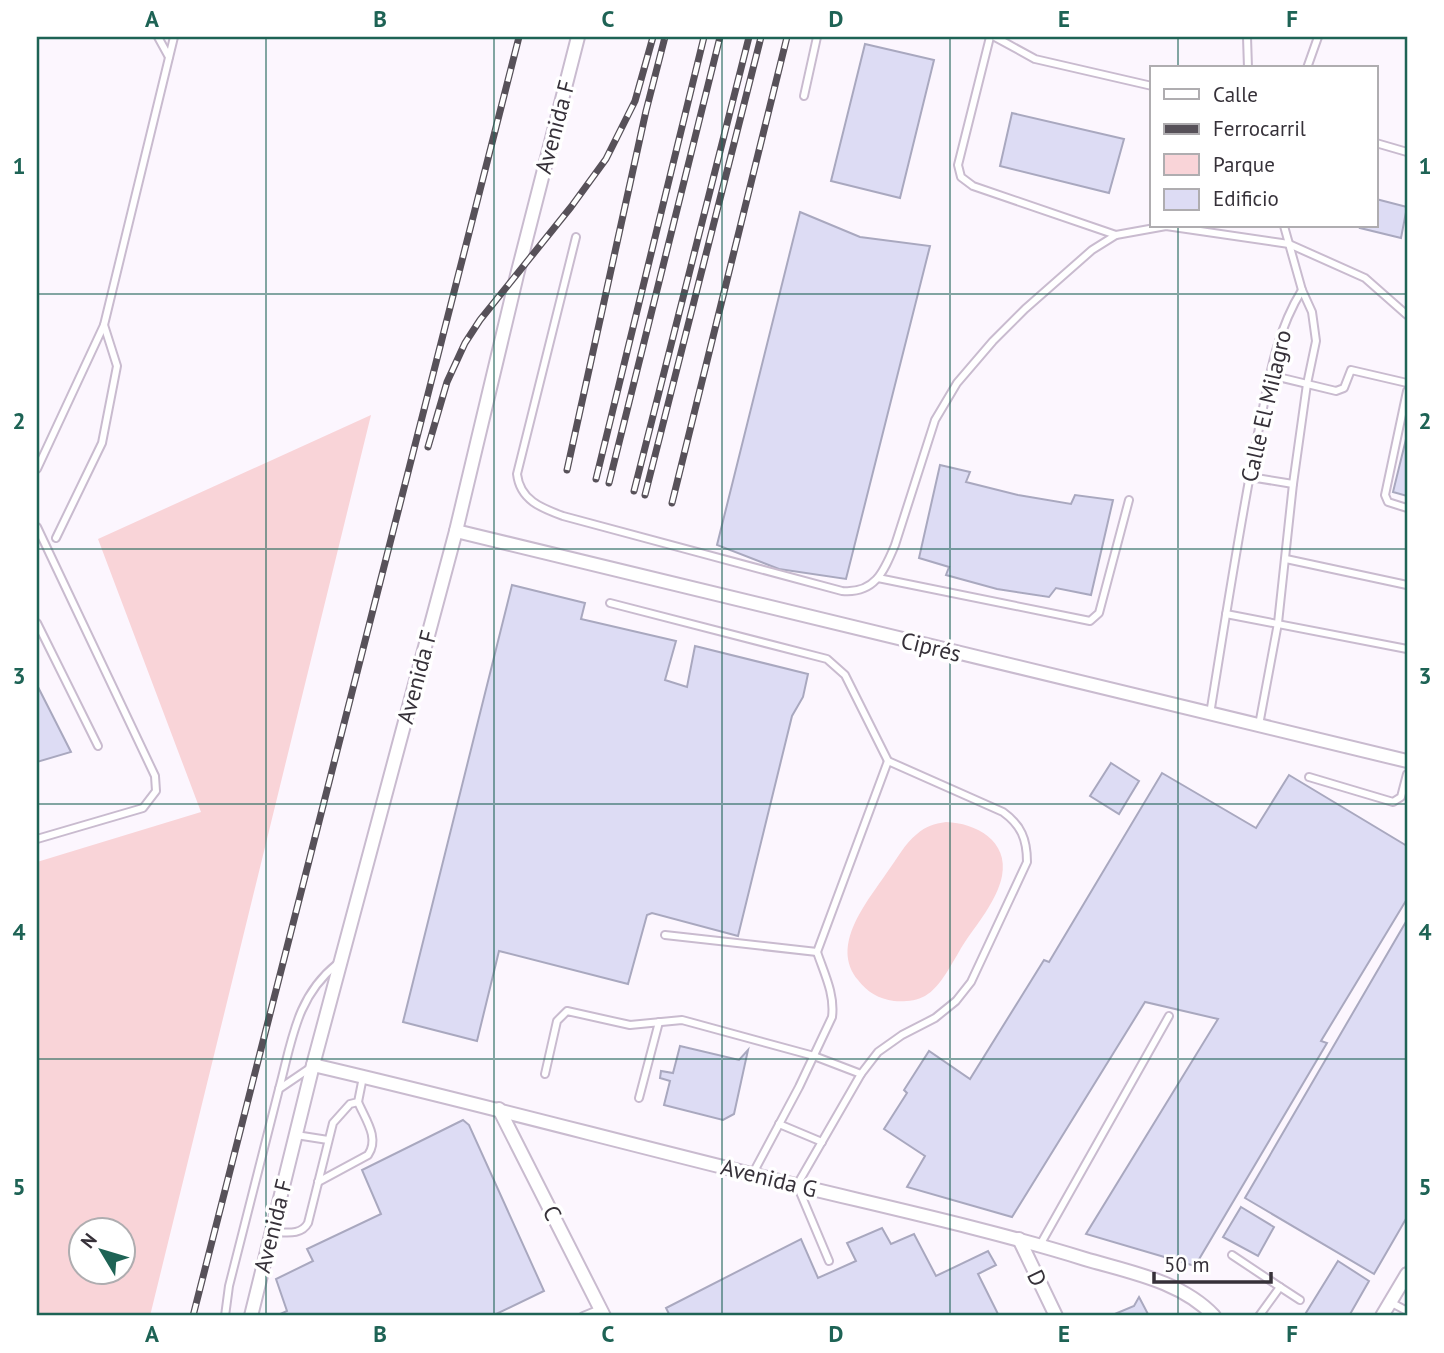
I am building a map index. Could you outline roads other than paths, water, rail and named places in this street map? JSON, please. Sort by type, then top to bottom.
[{"type":"street","name":"Avenida F","points":[[251,1316],[313,1065],[456,531],[517,275],[578,37]]},
{"type":"street","name":"Ciprés","points":[[456,531],[1407,761]]},
{"type":"street","name":"Avenida G","points":[[313,1065],[1040,1245],[1150,1278],[1191,1297],[1214,1316]]},
{"type":"street","name":"C","points":[[499,1109],[602,1313]]},
{"type":"street","name":"D","points":[[1018,1239],[1056,1316]]},
{"type":"street","points":[[1382,1316],[1407,1274]]},
{"type":"lane","points":[[158,37],[169,57]]},
{"type":"lane","points":[[37,470],[104,325],[174,37]]},
{"type":"lane","points":[[804,96],[817,37]]},
{"type":"lane","points":[[990,37],[958,166],[961,177],[973,186],[1116,235]]},
{"type":"lane","points":[[995,37],[1035,59],[1150,86]]},
{"type":"lane","points":[[1247,37],[1248,66]]},
{"type":"lane","points":[[1308,66],[1318,37]]},
{"type":"lane","points":[[1378,144],[1407,152]]},
{"type":"lane","points":[[576,237],[517,474],[524,495],[533,503],[563,516],[842,591],[855,592],[867,588],[878,578],[895,545],[935,419],[957,383],[1025,309],[1092,250],[1116,235],[1156,228]]},
{"type":"lane","points":[[1181,228],[1289,244],[1365,278],[1407,315]]},
{"type":"lane","points":[[1284,228],[1303,290]]},
{"type":"lane","name":"Calle El Milagro","points":[[1209,715],[1270,375],[1283,326],[1303,290]]},
{"type":"lane","name":"Calle El Milagro","points":[[1259,726],[1278,623],[1293,484],[1316,341],[1315,324],[1303,290]]},
{"type":"lane","points":[[56,538],[102,443],[117,366],[104,325]]},
{"type":"lane","points":[[1270,375],[1340,391],[1352,370],[1407,383]]},
{"type":"lane","points":[[1407,391],[1385,497],[1391,504],[1407,508]]},
{"type":"lane","points":[[1250,477],[1293,484]]},
{"type":"lane","points":[[878,578],[1090,621],[1099,613],[1129,500]]},
{"type":"lane","points":[[37,527],[155,776],[156,791],[143,808],[37,838]]},
{"type":"lane","points":[[1286,559],[1407,585]]},
{"type":"lane","points":[[610,603],[827,659],[845,676],[888,761],[1003,812],[1015,821],[1027,846],[1027,862],[971,982],[956,1001],[935,1018],[902,1035],[878,1052],[861,1074],[797,1185],[829,1261]]},
{"type":"lane","points":[[1226,614],[1407,649]]},
{"type":"lane","points":[[37,623],[98,746]]},
{"type":"lane","points":[[752,1175],[826,1032],[833,1004],[817,951],[888,761]]},
{"type":"lane","points":[[1309,777],[1393,802],[1401,797],[1407,774]]},
{"type":"lane","points":[[665,934],[817,951]]},
{"type":"lane","points":[[225,1316],[229,1286],[300,1012],[310,991],[341,961]]},
{"type":"lane","points":[[545,1074],[557,1021],[567,1011],[621,1024],[639,1025],[682,1020],[814,1056],[861,1074]]},
{"type":"lane","points":[[1040,1245],[1169,1016]]},
{"type":"lane","points":[[639,1098],[659,1022]]},
{"type":"lane","points":[[279,1089],[313,1065]]},
{"type":"lane","points":[[318,1182],[368,1155],[372,1148],[374,1138],[358,1102],[363,1077]]},
{"type":"lane","points":[[272,1232],[298,1232],[308,1223],[333,1123],[341,1111],[358,1102]]},
{"type":"lane","points":[[779,1124],[822,1142]]},
{"type":"lane","points":[[296,1135],[328,1140]]},
{"type":"lane","points":[[1232,1255],[1300,1300]]},
{"type":"lane","points":[[1259,1316],[1280,1287]]},
{"type":"lane","points":[[1390,1302],[1407,1311]]},
{"type":"lane","points":[[583,1316],[602,1313]]},
{"type":"railway","points":[[193,1316],[519,37]]},
{"type":"railway","points":[[428,447],[447,382],[465,343],[606,159],[635,101],[653,37]]},
{"type":"railway","points":[[567,470],[646,111],[665,37]]},
{"type":"railway","points":[[596,479],[704,37]]},
{"type":"railway","points":[[609,483],[720,37]]},
{"type":"railway","points":[[634,491],[749,37]]},
{"type":"railway","points":[[645,495],[761,37]]},
{"type":"railway","points":[[672,503],[787,37]]}]
